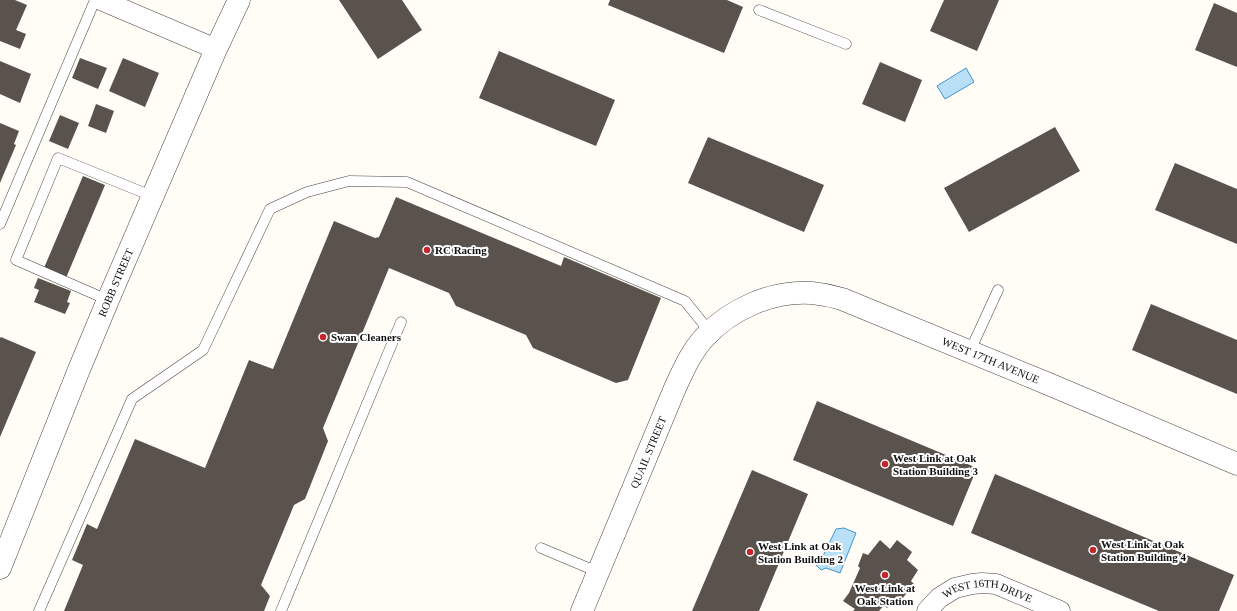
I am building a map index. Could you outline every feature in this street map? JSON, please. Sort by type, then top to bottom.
[{"type":"street","points":[[101,0],[216,49]]},
{"type":"street","name":"ROBB STREET","points":[[0,568],[108,300],[216,49],[239,0]]},
{"type":"street","name":"WEST 17TH AVENUE","points":[[739,311],[767,298],[783,295],[803,293],[826,295],[842,299],[970,351],[1237,464]]},
{"type":"street","name":"QUAIL STREET","points":[[582,611],[682,373],[693,353],[704,338],[721,322],[739,311]]},
{"type":"street","name":"WEST 16TH DRIVE","points":[[933,605],[955,588],[982,583],[996,584],[1060,611]]},
{"type":"lane","points":[[0,224],[95,0]]},
{"type":"lane","points":[[759,10],[846,44]]},
{"type":"lane","points":[[108,300],[16,260],[58,158],[152,196]]},
{"type":"lane","points":[[38,611],[132,399],[203,350],[270,209],[307,192],[349,181],[407,182],[685,301],[710,332]]},
{"type":"lane","points":[[970,351],[998,290]]},
{"type":"lane","points":[[281,611],[401,322]]},
{"type":"lane","points":[[542,548],[598,572]]},
{"type":"water","points":[[966,68],[974,82],[945,99],[937,86]]},
{"type":"water","points":[[844,528],[856,533],[840,573],[826,568],[821,570],[815,564],[822,558],[836,529]]},
{"type":"building","points":[[0,0],[15,0],[27,5],[16,30],[26,34],[20,49],[0,41]]},
{"type":"building","points":[[339,0],[402,0],[422,30],[378,59]]},
{"type":"building","points":[[610,0],[727,0],[743,7],[724,53],[608,5]]},
{"type":"building","points":[[944,0],[999,0],[977,51],[930,31]]},
{"type":"building","points":[[1214,3],[1237,13],[1237,67],[1195,50]]},
{"type":"building","points":[[499,51],[615,100],[596,146],[479,98]]},
{"type":"building","points":[[80,58],[107,68],[98,89],[72,78]]},
{"type":"building","points":[[123,58],[159,73],[145,107],[109,91]]},
{"type":"building","points":[[0,61],[31,74],[20,103],[0,94]]},
{"type":"building","points":[[880,62],[922,80],[905,122],[862,104]]},
{"type":"building","points":[[96,104],[114,111],[106,133],[88,126]]},
{"type":"building","points":[[60,115],[79,123],[68,149],[49,141]]},
{"type":"building","points":[[0,123],[19,131],[14,144],[16,145],[0,183]]},
{"type":"building","points":[[1055,127],[1080,171],[969,232],[944,188]]},
{"type":"building","points":[[708,137],[824,185],[804,232],[688,183]]},
{"type":"building","points":[[1175,163],[1237,189],[1237,244],[1155,210]]},
{"type":"building","points":[[83,176],[105,185],[66,278],[44,268]]},
{"type":"building","points":[[396,197],[561,266],[564,257],[661,298],[628,380],[616,383],[533,348],[526,335],[456,306],[449,293],[389,268],[323,428],[328,441],[305,499],[294,505],[261,585],[270,596],[264,611],[64,611],[83,565],[72,560],[87,524],[97,529],[135,439],[205,468],[249,360],[273,369],[334,221],[375,238],[379,237]]},
{"type":"building","points":[[38,278],[71,291],[67,302],[70,303],[65,314],[34,302],[39,290],[34,288]]},
{"type":"building","points":[[1151,304],[1237,340],[1237,394],[1132,350]]},
{"type":"building","points":[[1,337],[36,352],[0,437],[0,338]]},
{"type":"building","name":"West Link at Oak Station Building 3","points":[[817,401],[977,468],[953,526],[793,460]]},
{"type":"building","name":"West Link at Oak Station Building 2","points":[[752,470],[808,494],[759,611],[692,611]]},
{"type":"building","name":"West Link at Oak Station Building 4","points":[[995,474],[1234,575],[1219,611],[1159,611],[971,533]]},
{"type":"building","name":"West Link at Oak Station","points":[[880,540],[890,549],[897,540],[912,552],[907,560],[918,570],[911,581],[914,584],[902,599],[897,596],[887,608],[884,605],[879,611],[853,611],[855,609],[843,601],[849,593],[860,568],[858,566],[863,553],[868,555]]},
{"type":"place","name":"RC Racing","points":[[427,250]]},
{"type":"place","name":"Swan Cleaners","points":[[323,337]]},
{"type":"place","name":"West Link at Oak Station Building 3","points":[[885,464]]},
{"type":"place","name":"West Link at Oak Station Building 4","points":[[1093,550]]},
{"type":"place","name":"West Link at Oak Station Building 2","points":[[750,552]]},
{"type":"place","name":"West Link at Oak Station","points":[[885,575]]}]
